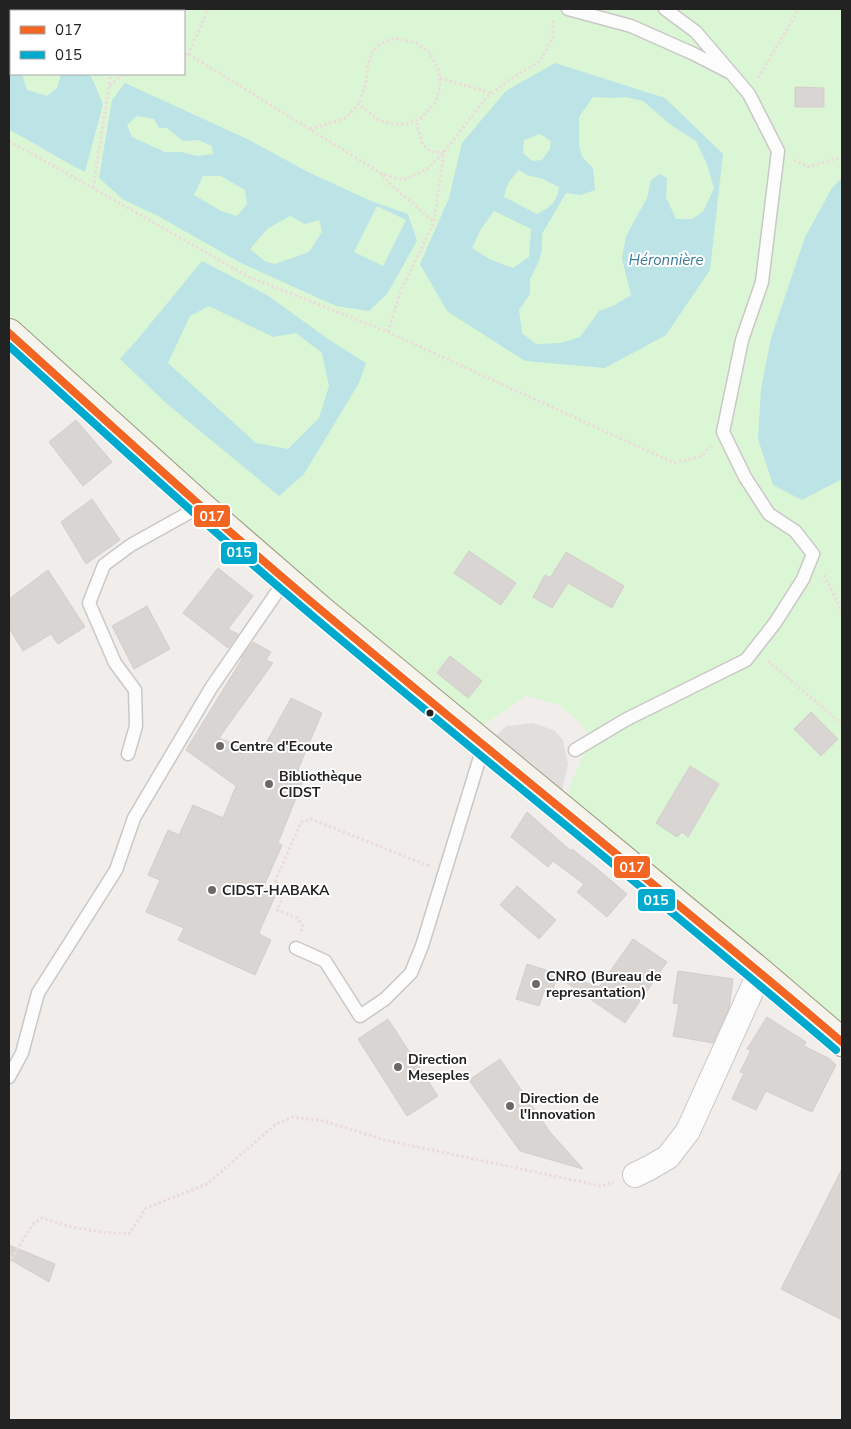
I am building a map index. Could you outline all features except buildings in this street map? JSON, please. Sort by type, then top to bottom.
[{"type":"street","points":[[9,333],[201,506],[321,610],[760,972],[842,1042]]},
{"type":"street","points":[[635,1175],[668,1157],[688,1131],[760,972]]},
{"type":"lane","points":[[568,9],[631,26],[731,73]]},
{"type":"lane","points":[[575,750],[627,719],[746,660],[775,623],[803,579],[813,554],[795,530],[769,514],[745,477],[722,432],[742,340],[762,282],[778,151],[749,94],[696,32],[665,9]]},
{"type":"lane","points":[[128,754],[136,726],[135,690],[115,663],[89,603],[104,565],[131,545],[201,506]]},
{"type":"lane","points":[[9,1077],[22,1054],[38,993],[116,870],[134,818],[211,688],[286,579]]},
{"type":"lane","points":[[296,948],[325,961],[360,1016],[385,999],[411,973],[422,946],[484,744]]},
{"type":"path","points":[[208,9],[186,54],[382,174],[404,180],[426,170],[444,152],[486,98],[508,80],[540,61],[553,38],[553,19]]},
{"type":"path","points":[[749,94],[799,9]]},
{"type":"path","points":[[309,129],[346,118],[359,104],[366,83],[367,68],[372,52],[380,45],[394,38],[416,42],[430,53],[439,71],[440,87],[435,103],[421,118],[406,124],[392,124],[378,120],[359,104]]},
{"type":"path","points":[[93,188],[111,75]]},
{"type":"path","points":[[109,86],[121,75]]},
{"type":"path","points":[[440,78],[492,94]]},
{"type":"path","points":[[416,121],[423,145],[431,152],[444,152]]},
{"type":"path","points":[[9,142],[249,277],[388,332],[674,464],[702,456],[722,432]]},
{"type":"path","points":[[778,151],[808,167],[842,157]]},
{"type":"path","points":[[388,332],[401,290],[434,222],[444,152]]},
{"type":"path","points":[[382,174],[391,185],[434,222]]},
{"type":"path","points":[[813,554],[842,612]]},
{"type":"path","points":[[754,650],[842,724]]},
{"type":"path","points":[[271,892],[301,822],[311,819],[445,872]]},
{"type":"path","points":[[276,880],[281,901],[277,910],[297,918],[303,926],[296,948]]},
{"type":"path","points":[[9,1263],[34,1224],[42,1218],[72,1228],[129,1234],[146,1208],[206,1184],[276,1124],[293,1117],[324,1121],[385,1140],[601,1186],[635,1175]]},
{"type":"green space","points":[[9,9],[842,9],[842,1040],[564,800],[590,739],[582,724],[559,705],[526,696],[482,726],[259,543],[9,318]]},
{"type":"shaded area","points":[[532,723],[554,730],[563,740],[568,764],[562,791],[529,761],[495,736],[507,726]]},
{"type":"water","points":[[9,24],[10,75],[22,75],[27,90],[47,96],[57,88],[61,75],[90,75],[103,104],[85,172],[9,130]]},
{"type":"water","name":"Héronnière","points":[[555,63],[665,98],[723,154],[710,270],[666,335],[605,368],[525,361],[447,311],[420,264],[449,198],[462,143],[506,91]],"holes":[[[593,97],[625,97],[643,101],[671,125],[696,141],[707,164],[714,188],[703,212],[692,219],[676,219],[666,197],[667,178],[660,174],[651,180],[647,198],[626,236],[622,259],[631,295],[615,305],[599,311],[580,337],[560,343],[536,344],[522,333],[519,310],[530,294],[530,279],[542,250],[542,234],[566,193],[581,195],[595,190],[593,168],[582,157],[579,145],[579,117]],[[540,134],[551,141],[550,149],[542,160],[532,161],[523,153],[524,140]],[[519,170],[527,175],[543,179],[559,187],[557,197],[546,209],[537,214],[504,197],[511,179]],[[494,211],[531,229],[529,257],[513,268],[491,260],[472,248],[481,229]]]},
{"type":"water","points":[[125,83],[247,139],[308,172],[371,201],[408,214],[417,241],[387,294],[369,311],[336,306],[241,263],[158,216],[124,200],[99,178],[112,100]],"holes":[[[137,116],[154,119],[159,128],[167,128],[183,141],[198,140],[212,146],[213,154],[197,156],[181,152],[165,152],[132,137],[127,125]],[[203,176],[221,176],[245,190],[247,204],[237,216],[221,211],[194,195]],[[377,206],[406,220],[383,266],[354,252]],[[290,216],[305,224],[319,220],[322,232],[309,252],[275,264],[266,262],[250,249],[267,229]]]},
{"type":"water","points":[[842,178],[842,482],[840,480],[802,500],[773,485],[758,439],[761,389],[771,338],[805,237],[832,188]]},
{"type":"water","points":[[202,261],[267,295],[331,341],[366,363],[359,383],[304,474],[279,496],[166,403],[120,359]],"holes":[[[209,306],[273,337],[296,333],[322,353],[329,386],[319,418],[288,449],[256,443],[168,363],[190,316]]]},
{"type":"transit line","name":"017","points":[[9,333],[281,576],[842,1042]]},
{"type":"transit line","name":"015","points":[[9,346],[276,585],[836,1050]]},
{"type":"place","name":"Centre d'Ecoute","points":[[220,746]]},
{"type":"place","name":"Bibliothèque CIDST","points":[[269,784]]},
{"type":"place","name":"CIDST-HABAKA","points":[[212,890]]},
{"type":"place","name":"CNRO (Bureau de represantation)","points":[[536,984]]},
{"type":"place","name":"Direction Meseples","points":[[398,1067]]},
{"type":"place","name":"Direction de l'Innovation","points":[[510,1106]]}]
